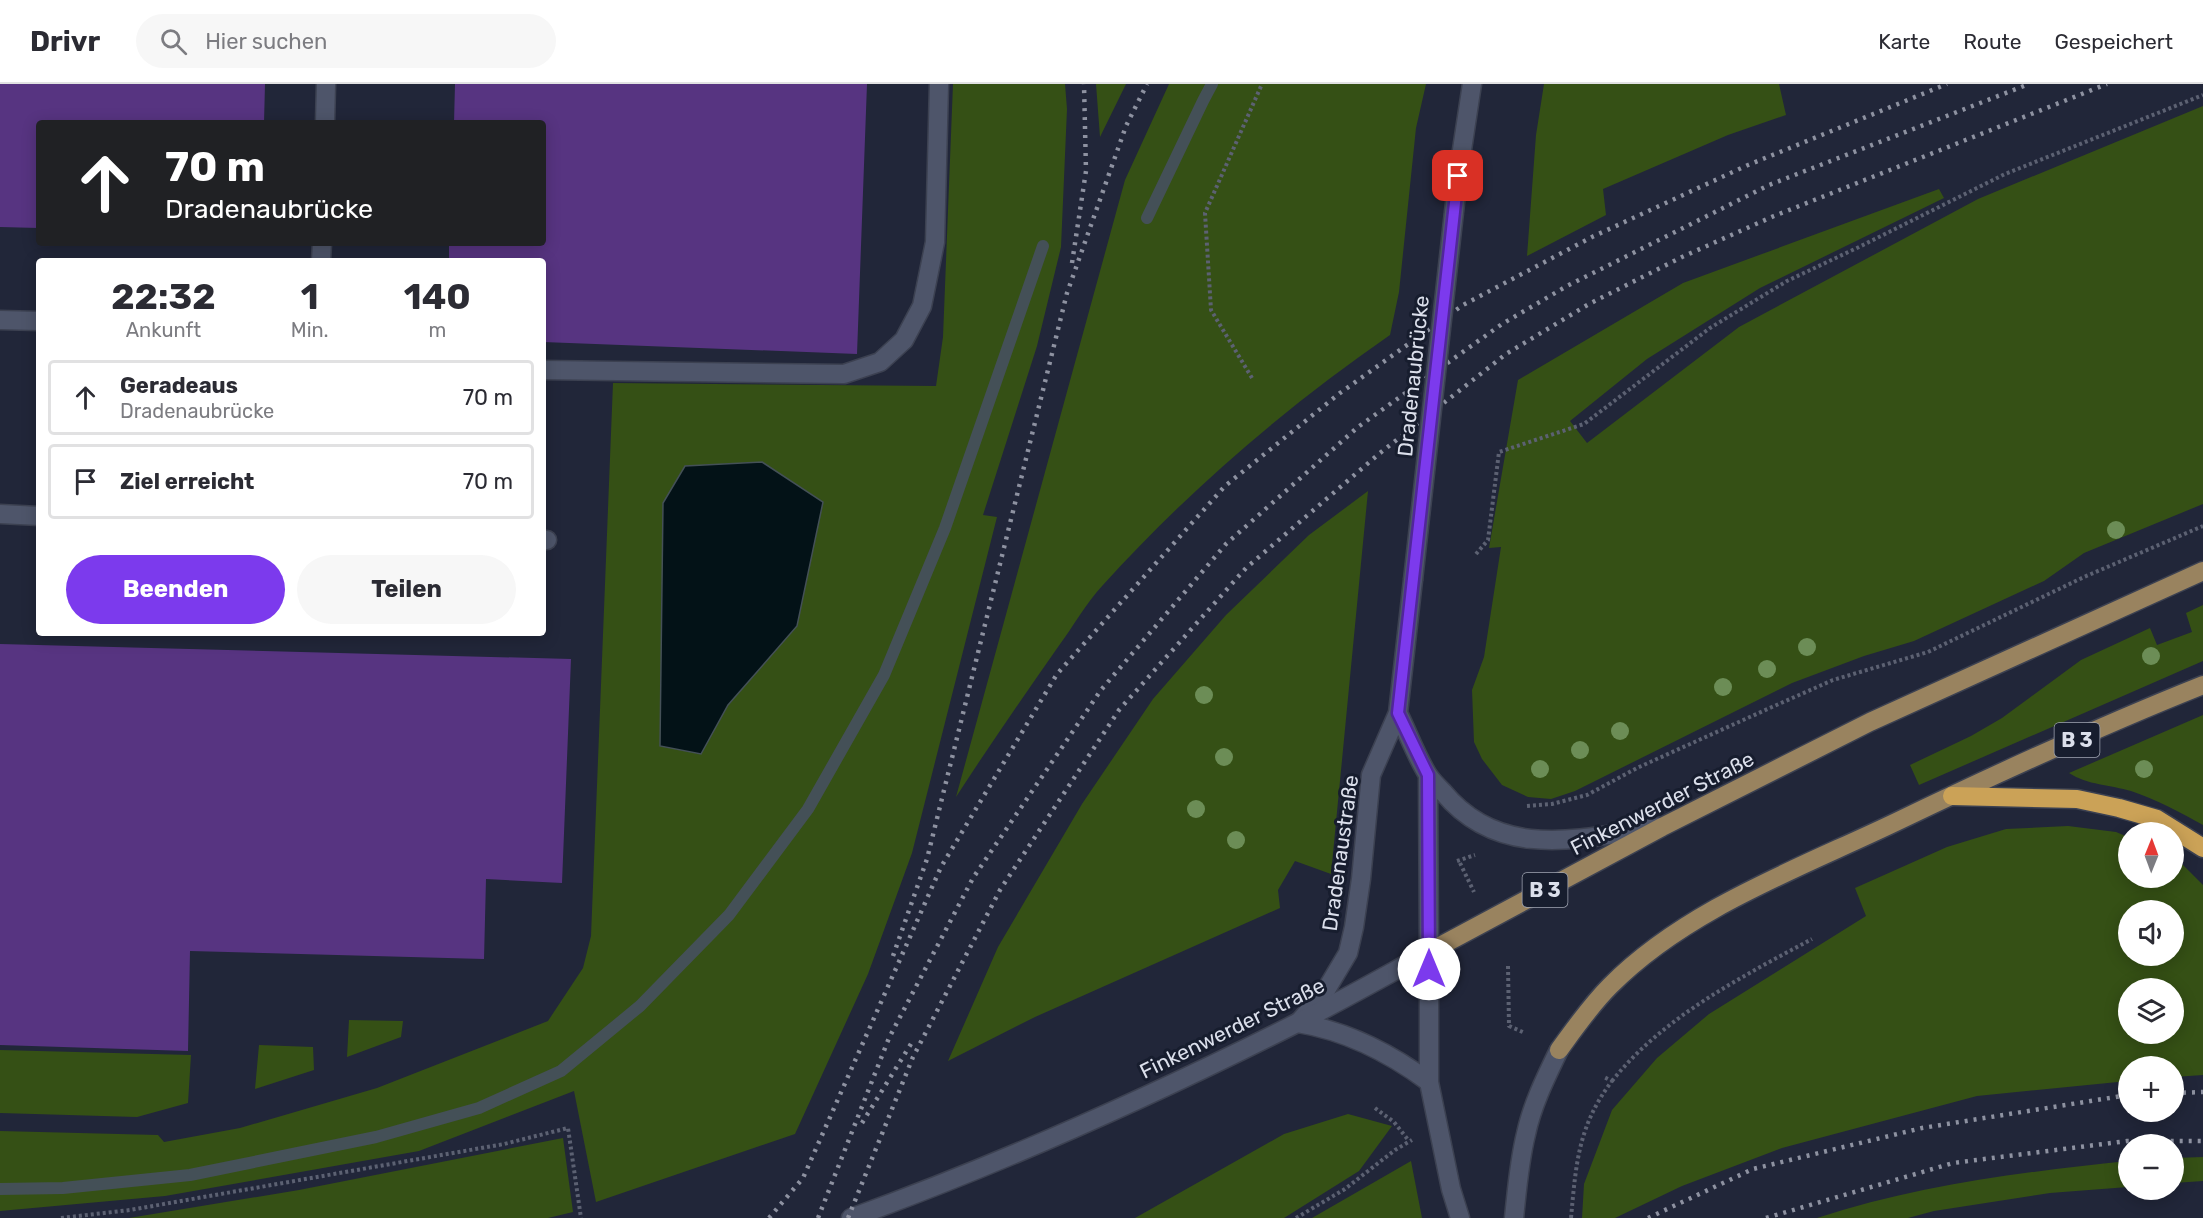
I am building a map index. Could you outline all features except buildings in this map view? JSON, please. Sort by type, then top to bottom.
[{"type":"highway","points":[[1952,796],[2077,799],[2157,819],[2203,848]]},
{"type":"main road","name":"Finkenwerder Straße","points":[[1429,952],[1662,827],[1870,722],[2203,571]]},
{"type":"main road","name":"B 3","points":[[1559,1050],[1586,1012],[1611,985],[1664,942],[1736,898],[1952,796],[2203,685]]},
{"type":"street","points":[[325,120],[326,84]]},
{"type":"street","points":[[546,369],[844,374],[880,362],[904,340],[922,306],[935,242],[939,84]]},
{"type":"street","name":"Dradenaubrücke","points":[[1413,580],[1458,176],[1472,84]]},
{"type":"street","points":[[0,320],[36,321]]},
{"type":"street","points":[[0,514],[36,516]]},
{"type":"street","name":"Dradenaustraße","points":[[1298,1023],[1323,995],[1348,953],[1361,879],[1371,775],[1398,713],[1413,580]]},
{"type":"street","points":[[1398,713],[1428,775],[1456,808],[1494,832],[1535,840],[1571,840],[1662,827]]},
{"type":"street","points":[[1428,775],[1429,1082],[1451,1189],[1460,1218]]},
{"type":"street","name":"Finkenwerder Straße","points":[[851,1218],[911,1196],[1123,1107],[1298,1023],[1429,952]]},
{"type":"street","points":[[1298,1023],[1320,1026],[1376,1048],[1404,1063],[1429,1082]]},
{"type":"street","points":[[1515,1218],[1518,1172],[1526,1131],[1541,1088],[1559,1050]]},
{"type":"path","points":[[1252,378],[1211,310],[1205,213],[1262,84]]},
{"type":"path","points":[[1476,554],[1488,540],[1499,452],[1584,423],[1710,328],[1787,281],[2005,174],[2203,95]]},
{"type":"path","points":[[1520,806],[1552,804],[1587,795],[1637,768],[1782,702],[1833,680],[1929,652],[2084,577],[2203,526]]},
{"type":"path","points":[[1450,863],[1484,851]]},
{"type":"path","points":[[1459,861],[1473,892]]},
{"type":"path","points":[[1571,1218],[1577,1157],[1582,1139],[1593,1109],[1624,1067],[1692,1008],[1754,970],[1812,939]]},
{"type":"path","points":[[1508,966],[1509,1026],[1525,1033]]},
{"type":"path","points":[[1604,1077],[1612,1082]]},
{"type":"path","points":[[1375,1108],[1394,1122],[1410,1141]]},
{"type":"path","points":[[61,1218],[130,1210],[504,1144],[568,1128],[581,1218]]},
{"type":"path","points":[[1296,1218],[1345,1189],[1395,1150],[1439,1129]]},
{"type":"green space","points":[[953,84],[1065,84],[1067,109],[1061,247],[1037,346],[983,515],[997,517],[912,853],[868,974],[795,1134],[596,1202],[574,1091],[419,1151],[165,1196],[0,1211],[0,1131],[158,1135],[164,1142],[240,1128],[377,1088],[548,1021],[583,968],[591,936],[613,383],[936,386],[943,337]]},
{"type":"green space","points":[[1096,84],[1126,84],[1100,137]]},
{"type":"green space","points":[[1169,84],[1426,84],[1416,128],[1399,292],[1390,335],[1313,391],[1239,452],[1135,550],[1091,599],[956,797],[1125,180]]},
{"type":"green space","points":[[1544,84],[1779,84],[1786,115],[1728,135],[1603,189],[1606,215],[1527,256],[1536,135]]},
{"type":"green space","points":[[2203,106],[2203,504],[2084,553],[2044,581],[1914,641],[1864,656],[1792,683],[1575,791],[1551,799],[1528,797],[1502,785],[1482,759],[1474,742],[1472,690],[1484,657],[1501,547],[1489,548],[1518,380],[1683,283],[1939,189],[1944,198],[1760,288],[1647,359],[1570,421],[1587,443],[1739,327],[1978,199]]},
{"type":"green space","points":[[1368,491],[1331,874],[1295,861],[1278,890],[1280,908],[1035,1017],[948,1061],[998,947],[1082,804],[1153,699],[1226,615],[1309,535]]},
{"type":"green space","points":[[2203,605],[2203,661],[1919,785],[1910,765],[1971,736],[2002,718],[2081,660],[2150,628],[2157,645],[2192,632],[2186,613]]},
{"type":"green space","points":[[2203,715],[2203,825],[2168,806],[2141,795],[2091,782],[2069,773]]},
{"type":"green space","points":[[2068,826],[2118,833],[2118,888],[2184,888],[2184,866],[2203,885],[2203,1075],[2184,1076],[2184,1056],[2118,1056],[2118,1082],[1977,1096],[1782,1148],[1682,1186],[1615,1218],[1582,1218],[1584,1184],[1612,1110],[1657,1058],[1709,1014],[1866,916],[1855,888],[1947,847],[2006,829]]},
{"type":"green space","points":[[349,1020],[403,1021],[401,1037],[347,1057]]},
{"type":"green space","points":[[259,1045],[313,1047],[314,1070],[255,1089]]},
{"type":"green space","points":[[0,1050],[191,1055],[188,1103],[137,1117],[0,1113]]},
{"type":"green space","points":[[1348,1114],[1392,1126],[1359,1171],[1284,1218],[1135,1218],[1284,1134]]},
{"type":"green space","points":[[563,1138],[573,1212],[548,1218],[129,1218],[299,1190]]},
{"type":"green space","points":[[2203,1157],[2203,1181],[2184,1182],[2184,1158]]},
{"type":"green space","points":[[1411,1161],[1422,1218],[1312,1218]]},
{"type":"green space","points":[[2118,1162],[2118,1188],[2050,1193],[1934,1211],[1908,1218],[1817,1218],[1932,1188]]},
{"type":"shaded area","points":[[762,462],[823,502],[797,626],[728,705],[701,754],[660,746],[663,503],[685,466]]},
{"type":"waterway","points":[[1147,218],[1212,84]]},
{"type":"waterway","points":[[0,1189],[63,1188],[190,1175],[376,1137],[479,1108],[561,1071],[640,1006],[729,915],[808,809],[884,675],[945,528],[1043,246]]},
{"type":"railway","points":[[1072,263],[1086,171],[1084,84]]},
{"type":"railway","points":[[893,956],[927,859],[1067,293],[1126,126],[1147,84]]},
{"type":"railway","points":[[769,1218],[803,1178],[941,867],[1057,674],[1225,486],[1340,393],[1463,305],[1592,237],[1748,165],[1947,84]]},
{"type":"railway","points":[[818,1218],[889,1038],[973,878],[1101,690],[1226,544],[1358,427],[1502,324],[1567,286],[1769,185],[2029,84]]},
{"type":"railway","points":[[848,1218],[913,1057],[1000,890],[1119,710],[1246,568],[1380,453],[1506,354],[1589,304],[1682,257],[1774,216],[2107,84]]},
{"type":"railway","points":[[862,1123],[914,1039]]},
{"type":"railway","points":[[2184,1093],[2203,1092]]},
{"type":"railway","points":[[1648,1218],[1753,1169],[1922,1128],[2118,1097]]},
{"type":"railway","points":[[1766,1218],[1953,1163],[2127,1141],[2203,1141]]},
{"type":"route","points":[[1429,969],[1428,775],[1398,713],[1458,176]]}]
